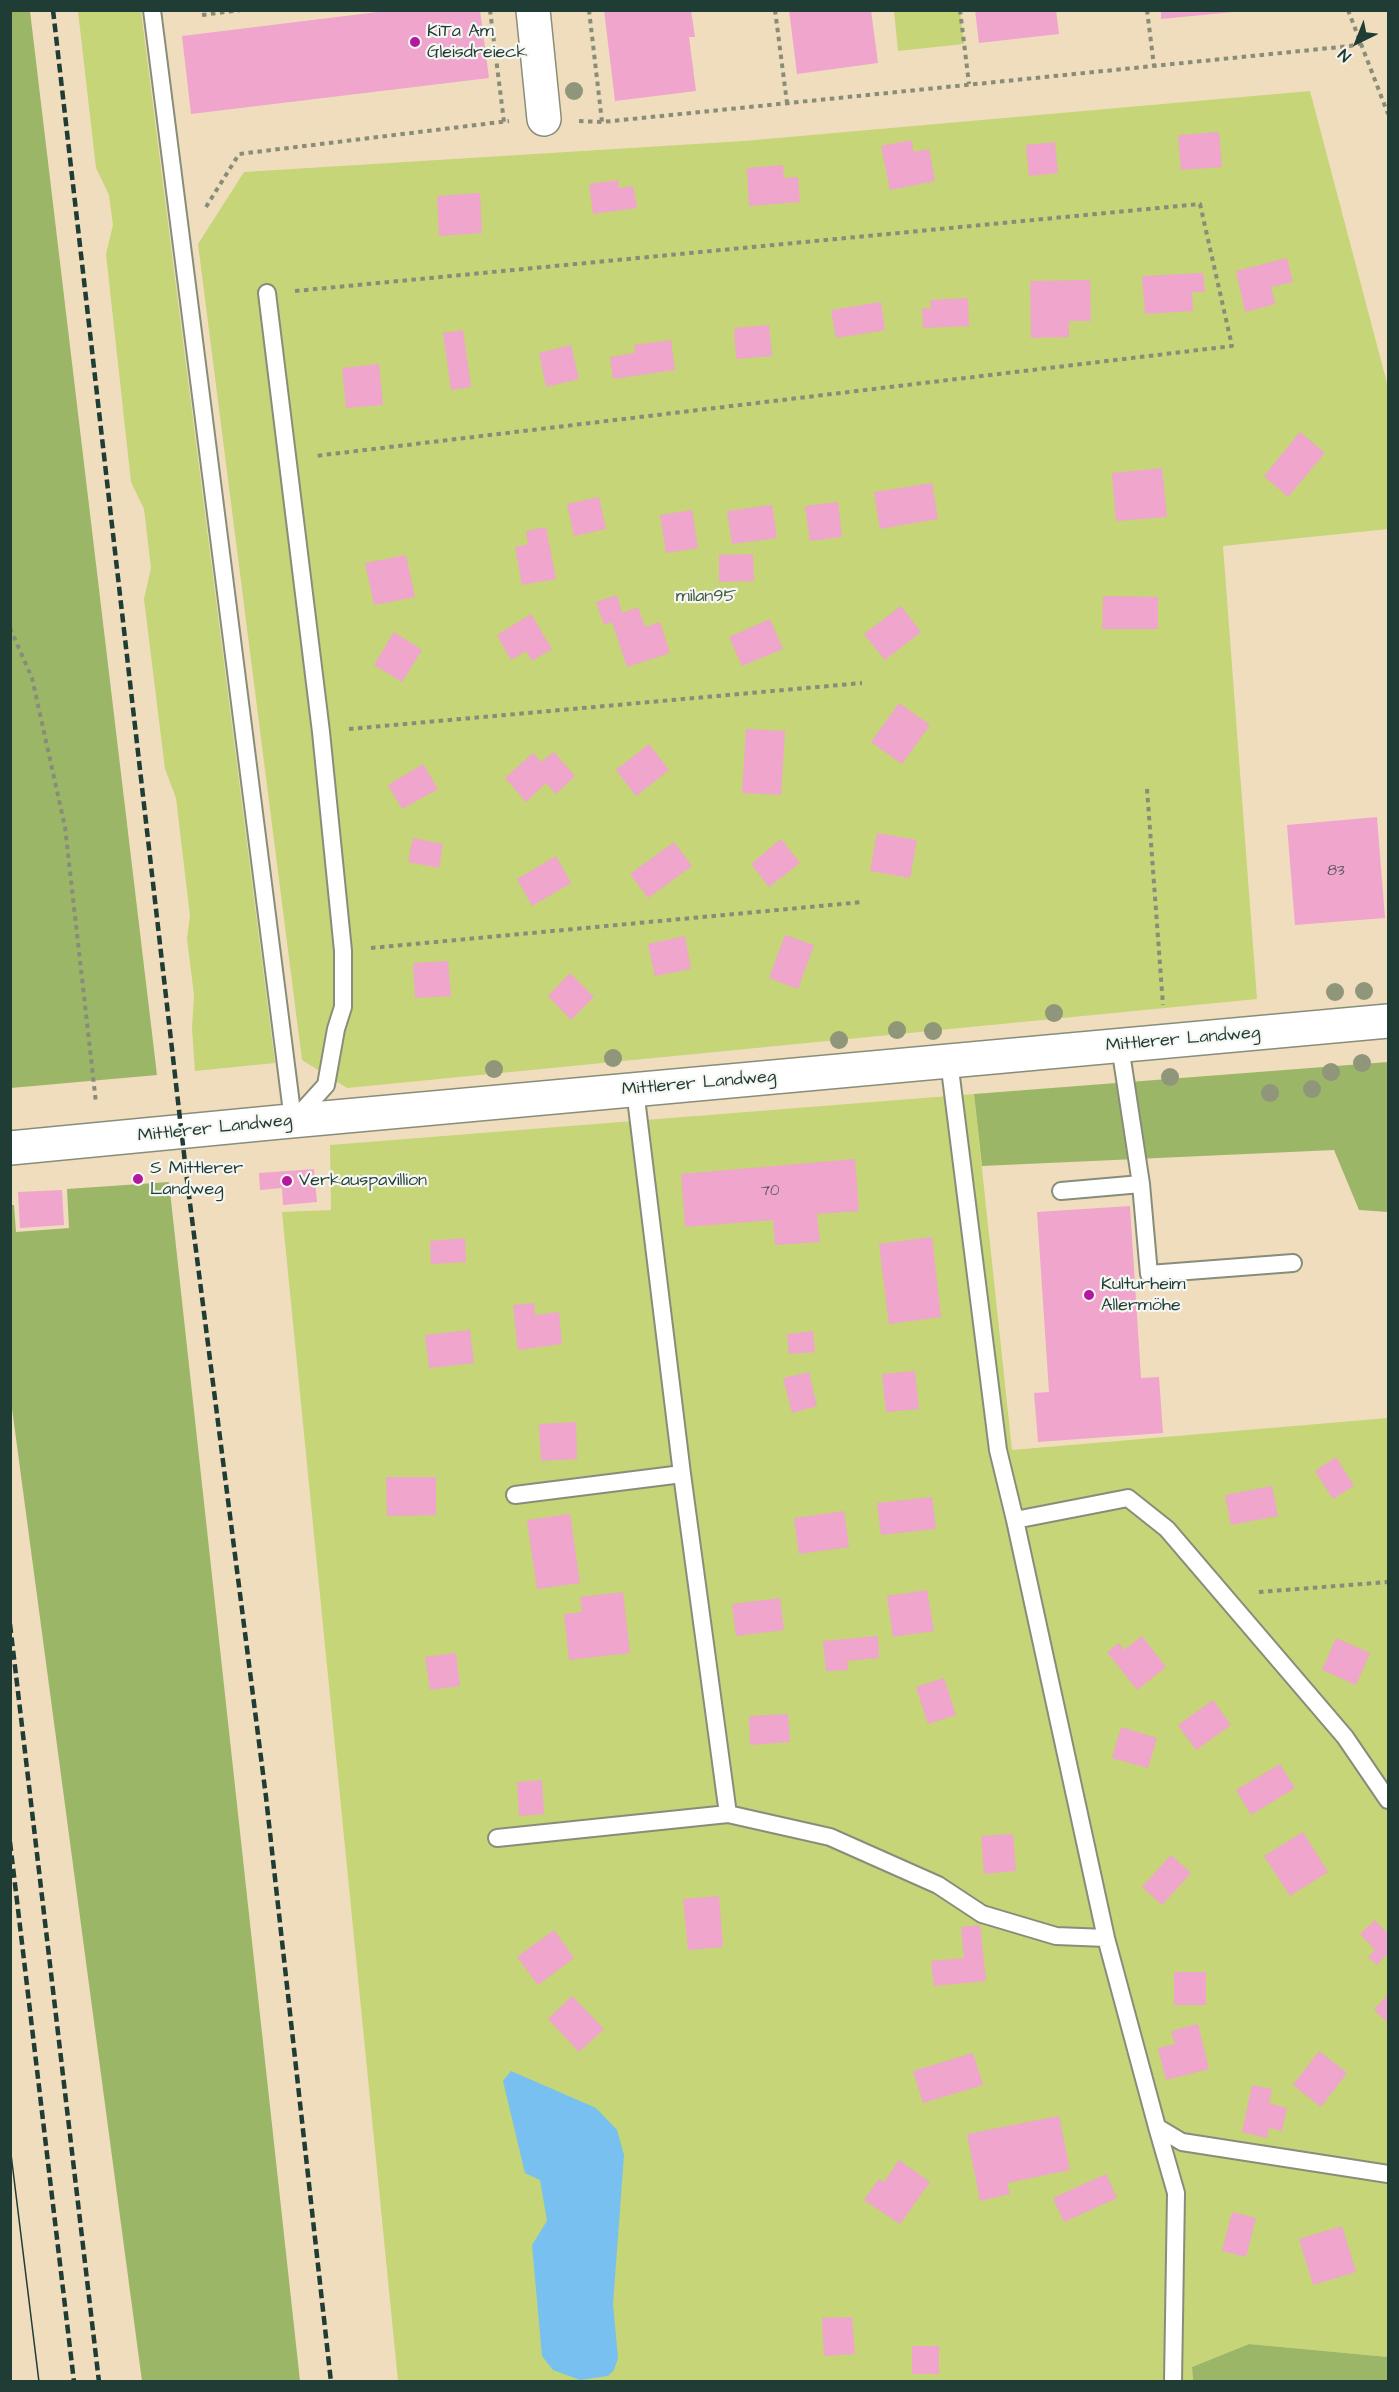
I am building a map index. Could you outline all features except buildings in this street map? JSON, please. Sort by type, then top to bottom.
[{"type":"street","points":[[532,10],[544,119]]},
{"type":"street","name":"Mittlerer Landweg","points":[[10,1148],[293,1120],[1389,1021]]},
{"type":"lane","points":[[152,10],[293,1120]]},
{"type":"lane","points":[[267,293],[321,732],[343,951],[343,1007],[336,1029],[326,1085],[293,1120]]},
{"type":"lane","points":[[1120,1046],[1141,1184],[1149,1275],[1293,1263]]},
{"type":"lane","points":[[949,1061],[998,1450],[1016,1520],[1106,1938],[1176,2193],[1173,2382]]},
{"type":"lane","points":[[635,1090],[682,1474],[728,1814]]},
{"type":"lane","points":[[1061,1191],[1141,1184]]},
{"type":"lane","points":[[515,1495],[682,1474]]},
{"type":"lane","points":[[1016,1520],[1128,1498],[1167,1530],[1344,1737],[1389,1800]]},
{"type":"lane","points":[[496,1838],[728,1814],[830,1837],[938,1885],[982,1914],[1056,1936],[1106,1938]]},
{"type":"lane","points":[[1157,2127],[1182,2142],[1389,2174]]},
{"type":"path","points":[[202,15],[241,10]]},
{"type":"path","points":[[490,10],[504,122]]},
{"type":"path","points":[[589,10],[602,122]]},
{"type":"path","points":[[775,10],[787,103]]},
{"type":"path","points":[[960,10],[969,84]]},
{"type":"path","points":[[1147,10],[1154,66]]},
{"type":"path","points":[[1348,10],[1389,114]]},
{"type":"path","points":[[180,229],[202,212],[239,154],[504,122],[544,119],[602,122],[1362,43]]},
{"type":"path","points":[[267,293],[1200,204],[1232,346],[287,459]]},
{"type":"path","points":[[10,628],[32,678],[65,827],[92,1067]]},
{"type":"path","points":[[321,732],[862,683]]},
{"type":"path","points":[[1147,789],[1166,1042]]},
{"type":"path","points":[[343,951],[863,902]]},
{"type":"path","points":[[1222,1594],[1389,1582]]},
{"type":"green space","points":[[10,11],[30,11],[157,1075],[11,1088]]},
{"type":"green space","points":[[78,11],[141,11],[275,1063],[195,1071],[192,1028],[194,995],[187,938],[190,916],[176,798],[165,769],[144,599],[151,568],[144,509],[131,482],[106,254],[113,225],[109,195],[96,168]]},
{"type":"green space","points":[[894,11],[960,11],[964,44],[898,51]]},
{"type":"green space","name":"milan95","points":[[1310,91],[1388,387],[1388,529],[1223,546],[1257,999],[347,1088],[302,1060],[198,244],[244,172],[744,141]]},
{"type":"green space","points":[[1388,1062],[1388,1212],[1359,1210],[1334,1150],[982,1166],[974,1094]]},
{"type":"green space","points":[[974,1094],[1012,1450],[1388,1418],[1388,2357],[1249,2344],[1192,2367],[1193,2382],[398,2381],[282,1212],[331,1210],[330,1145]]},
{"type":"green space","points":[[169,1182],[300,2381],[142,2381],[11,1401],[11,1205],[14,1205],[16,1232],[69,1228],[67,1189]]},
{"type":"green space","points":[[1249,2344],[1388,2357],[1388,2381],[1193,2381],[1192,2367]]},
{"type":"water","points":[[511,2071],[596,2108],[617,2130],[624,2155],[613,2304],[618,2358],[614,2370],[608,2376],[580,2380],[553,2370],[542,2356],[532,2245],[547,2221],[540,2180],[525,2173],[503,2081]]},
{"type":"tram line","points":[[10,2146],[39,2382]]},
{"type":"railway","points":[[53,10],[187,1180],[266,1797],[331,2382]]},
{"type":"railway","points":[[10,1624],[99,2382]]},
{"type":"railway","points":[[10,1842],[74,2382]]},
{"type":"place","name":"KiTa Am Gleisdreieck","points":[[415,42]]},
{"type":"place","name":"S Mittlerer Landweg","points":[[138,1179]]},
{"type":"place","name":"Verkauspavillion","points":[[287,1181]]},
{"type":"place","name":"Kulturheim Allermöhe","points":[[1089,1295]]}]
